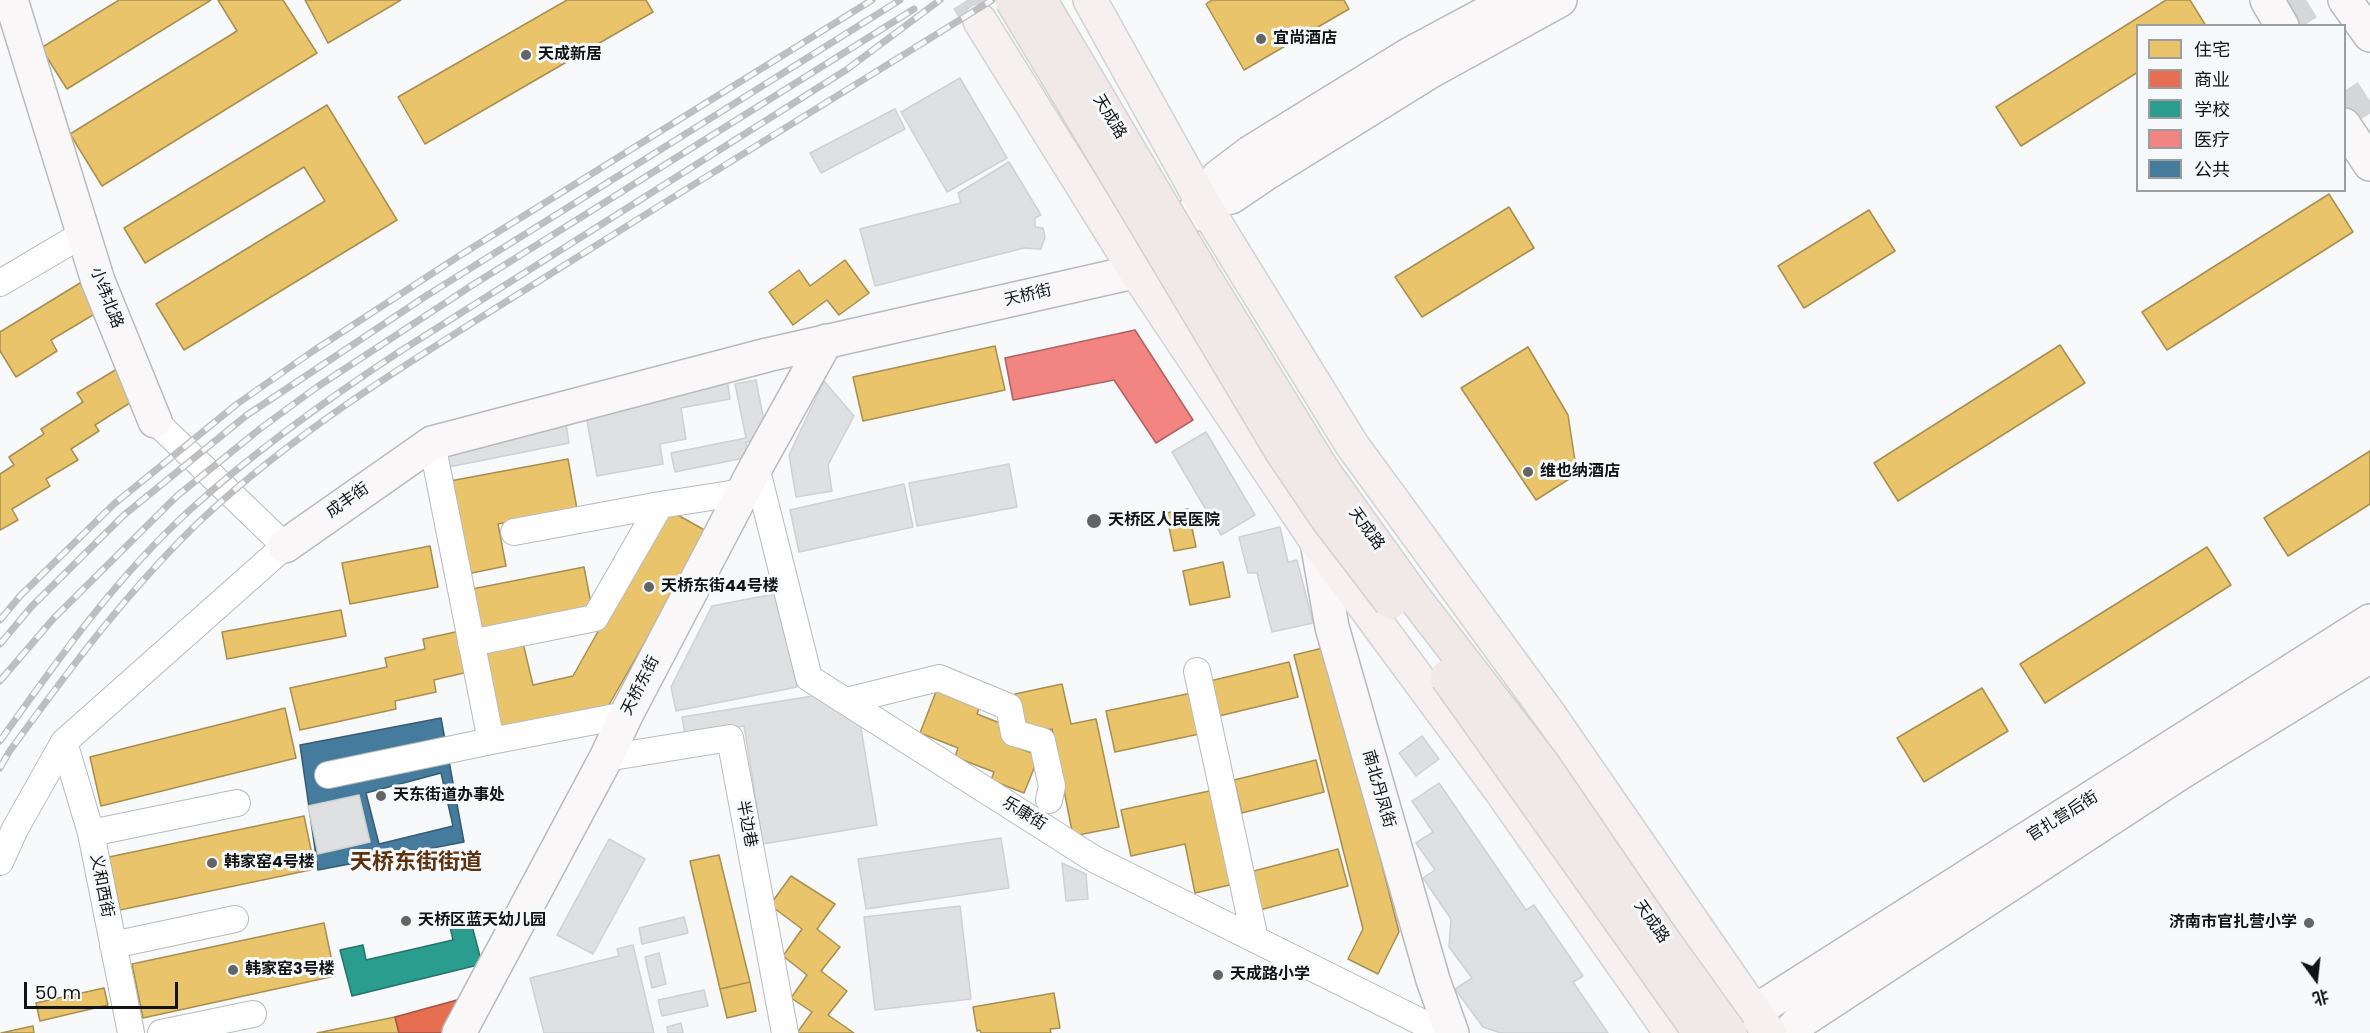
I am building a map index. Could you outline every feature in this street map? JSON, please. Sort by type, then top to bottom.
[{"type":"highway","name":"天成路","points":[[1012,0],[1240,382],[1319,507],[1484,726],[1700,1033]]},
{"type":"highway","name":"天成路","points":[[1040,0],[1209,285],[1323,469],[1413,596],[1542,763],[1656,930],[1730,1033]]},
{"type":"main road","name":"天成路","points":[[1090,0],[1203,203],[1352,445],[1551,717],[1762,1023]]},
{"type":"main road","points":[[980,21],[1135,270],[1317,542],[1502,791],[1671,1033]]},
{"type":"street","name":"小纬北路","points":[[11,0],[98,281],[155,421],[285,546]]},
{"type":"street","name":"天桥街","points":[[826,341],[1135,270],[1203,203],[1218,177],[1251,152],[1410,54],[1511,0]]},
{"type":"street","points":[[1203,203],[1231,197],[1431,70],[1560,0]]},
{"type":"street","points":[[2267,0],[2281,24]]},
{"type":"street","points":[[2345,0],[2370,35]]},
{"type":"street","points":[[2346,128],[2370,164]]},
{"type":"street","points":[[0,283],[83,234]]},
{"type":"street","name":"成丰街","points":[[0,862],[15,829],[64,742],[285,546],[432,443],[826,341]]},
{"type":"street","name":"天桥东街","points":[[459,1033],[606,758],[626,715],[749,480],[826,341]]},
{"type":"street","points":[[432,443],[491,741]]},
{"type":"street","points":[[514,532],[660,505],[749,480]]},
{"type":"street","name":"乐康街","points":[[749,480],[809,678],[1094,859],[1443,1033]]},
{"type":"street","points":[[471,643],[596,618],[660,505]]},
{"type":"street","name":"南北丹凤街","points":[[1317,542],[1332,627],[1433,980],[1452,1033]]},
{"type":"street","name":"官扎营后街","points":[[1762,1023],[2370,621]]},
{"type":"street","name":"官扎营后街","points":[[1789,1033],[1797,1024],[2180,773],[2370,656]]},
{"type":"street","points":[[1197,670],[1255,939]]},
{"type":"street","points":[[846,701],[939,678],[1010,707],[1014,733],[1042,741],[1052,786],[1049,800]]},
{"type":"street","points":[[328,776],[626,715]]},
{"type":"street","name":"半边巷","points":[[606,758],[730,738],[785,1033]]},
{"type":"street","name":"义和西街","points":[[64,742],[91,833],[131,1033]]},
{"type":"street","points":[[91,833],[237,803]]},
{"type":"street","points":[[113,945],[235,919]]},
{"type":"street","points":[[160,1033],[253,1014]]},
{"type":"building: 住宅","points":[[119,0],[211,0],[67,89],[41,48]]},
{"type":"building: 住宅","points":[[218,0],[283,0],[317,53],[102,186],[70,134],[237,31]]},
{"type":"building: 住宅","points":[[305,0],[401,0],[328,43]]},
{"type":"building: 住宅","name":"天成新居","points":[[567,0],[646,0],[653,12],[425,144],[398,97]]},
{"type":"building: 住宅","name":"宜尚酒店","points":[[1212,0],[1344,0],[1349,9],[1244,70],[1206,4]]},
{"type":"building: 住宅","points":[[2166,0],[2190,0],[2205,24],[2136,24],[2136,73],[2021,146],[1996,107]]},
{"type":"building: 住宅","points":[[327,105],[397,220],[184,350],[156,304],[325,201],[304,167],[145,263],[124,228]]},
{"type":"building: 住宅","points":[[2329,194],[2353,232],[2167,350],[2142,312]]},
{"type":"building: 住宅","points":[[1509,207],[1534,248],[1422,317],[1395,277]]},
{"type":"building: 住宅","points":[[1869,210],[1895,251],[1804,308],[1778,266]]},
{"type":"building: 住宅","points":[[845,260],[869,293],[839,315],[827,300],[793,325],[769,292],[799,270],[810,286]]},
{"type":"building: 住宅","points":[[80,283],[98,312],[51,340],[57,351],[16,377],[0,351],[0,332]]},
{"type":"building: 住宅","points":[[2060,345],[2085,383],[1898,501],[1874,463]]},
{"type":"building: 住宅","points":[[995,346],[1005,390],[863,421],[853,377]]},
{"type":"building: 住宅","points":[[1528,347],[1568,415],[1577,474],[1536,500],[1461,388]]},
{"type":"building: 住宅","points":[[117,369],[136,399],[95,425],[99,431],[71,449],[78,460],[46,479],[50,486],[12,509],[18,520],[0,530],[0,474],[14,465],[9,457],[44,434],[41,429],[83,402],[77,393]]},
{"type":"building: 住宅","points":[[2370,451],[2370,504],[2288,556],[2264,518]]},
{"type":"building: 住宅","points":[[568,459],[577,509],[498,524],[506,566],[467,574],[450,481]]},
{"type":"building: 住宅","name":"天桥东街44号楼","points":[[667,509],[708,532],[606,710],[499,735],[479,653],[523,643],[533,685],[573,676]]},
{"type":"building: 住宅","points":[[1188,509],[1196,547],[1174,551],[1166,513]]},
{"type":"building: 住宅","points":[[430,546],[438,587],[350,604],[342,563]]},
{"type":"building: 住宅","points":[[2207,547],[2231,585],[2045,703],[2020,664]]},
{"type":"building: 住宅","points":[[1223,562],[1230,597],[1190,605],[1183,571]]},
{"type":"building: 住宅","points":[[584,567],[592,609],[475,632],[467,590]]},
{"type":"building: 住宅","points":[[341,610],[346,636],[227,659],[222,632]]},
{"type":"building: 住宅","points":[[460,631],[468,672],[434,680],[436,692],[395,701],[396,709],[300,730],[290,688],[387,667],[385,658],[425,649],[423,639]]},
{"type":"building: 住宅","points":[[1327,647],[1399,932],[1378,974],[1348,959],[1363,929],[1294,655]]},
{"type":"building: 住宅","points":[[1289,662],[1298,697],[1219,716],[1210,681]]},
{"type":"building: 住宅","points":[[939,684],[982,701],[977,714],[1010,727],[1004,742],[1039,756],[1024,793],[991,780],[994,772],[955,757],[958,748],[920,733]]},
{"type":"building: 住宅","points":[[1062,684],[1071,724],[1096,719],[1119,827],[1073,836],[1052,729],[1024,735],[1015,694]]},
{"type":"building: 住宅","points":[[1982,688],[2008,731],[1924,782],[1897,738]]},
{"type":"building: 住宅","points":[[1196,692],[1204,733],[1115,752],[1106,711]]},
{"type":"building: 住宅","points":[[285,708],[296,758],[101,806],[90,757]]},
{"type":"building: 住宅","points":[[1316,760],[1324,792],[1242,813],[1234,780]]},
{"type":"building: 住宅","points":[[1214,790],[1234,884],[1195,893],[1185,844],[1131,856],[1121,810]]},
{"type":"building: 住宅","name":"韩家窑4号楼","points":[[304,816],[315,869],[120,910],[109,857]]},
{"type":"building: 住宅","points":[[1338,849],[1348,886],[1260,910],[1250,872]]},
{"type":"building: 住宅","points":[[719,855],[750,982],[720,989],[690,861]]},
{"type":"building: 住宅","points":[[791,876],[835,904],[817,929],[840,947],[821,971],[847,991],[828,1015],[854,1033],[797,1033],[812,1012],[791,998],[807,975],[783,956],[802,929],[770,905]]},
{"type":"building: 住宅","name":"韩家窑3号楼","points":[[324,923],[335,976],[143,1018],[132,964]]},
{"type":"building: 住宅","points":[[750,982],[756,1011],[727,1018],[720,989]]},
{"type":"building: 住宅","points":[[104,988],[108,1005],[40,1021],[36,1003]]},
{"type":"building: 住宅","points":[[1054,993],[1060,1028],[1050,1029],[1051,1033],[981,1033],[980,1030],[977,1031],[973,1007]]},
{"type":"building: 住宅","points":[[395,1017],[399,1033],[317,1033]]},
{"type":"building: 住宅","points":[[33,1026],[34,1033],[1,1033]]},
{"type":"building: 商业","points":[[457,1000],[441,1033],[399,1033],[395,1017]]},
{"type":"building: 学校","points":[[471,922],[482,964],[352,996],[340,950],[363,945],[366,960],[453,940],[450,927]]},
{"type":"building: 医疗","points":[[1135,330],[1193,420],[1156,443],[1114,380],[1013,400],[1005,358]]},
{"type":"building: 公共","name":"天东街道办事处","points":[[441,718],[464,842],[318,870],[300,745]]},
{"type":"building: 公共","points":[[441,773],[453,826],[379,844],[366,793]]},
{"type":"building: 其他","points":[[960,78],[1007,158],[947,192],[901,112]]},
{"type":"building: 其他","points":[[895,109],[905,129],[821,173],[810,153]]},
{"type":"building: 其他","points":[[1009,162],[1041,215],[1035,218],[1035,227],[1043,228],[1045,237],[1041,249],[1024,248],[875,286],[860,229],[961,203],[958,193]]},
{"type":"building: 其他","points":[[727,379],[730,399],[681,408],[686,439],[660,444],[663,464],[597,476],[584,404]]},
{"type":"building: 其他","points":[[756,380],[767,437],[746,442],[749,457],[675,472],[671,453],[746,438],[735,384]]},
{"type":"building: 其他","points":[[824,381],[854,416],[828,465],[832,491],[796,497],[789,455]]},
{"type":"building: 其他","points":[[566,423],[569,443],[449,467],[445,446]]},
{"type":"building: 其他","points":[[1206,432],[1255,515],[1221,535],[1172,452]]},
{"type":"building: 其他","points":[[1009,464],[1017,507],[917,526],[909,483]]},
{"type":"building: 其他","points":[[904,484],[913,527],[799,552],[790,510]]},
{"type":"building: 其他","points":[[1280,527],[1288,562],[1297,560],[1313,623],[1272,632],[1257,573],[1248,573],[1239,537]]},
{"type":"building: 其他","points":[[779,593],[797,687],[676,711],[671,687],[712,606]]},
{"type":"building: 其他","points":[[819,695],[860,722],[877,825],[763,844],[744,726],[685,736],[682,717]]},
{"type":"building: 其他","points":[[1422,736],[1439,759],[1416,776],[1399,753]]},
{"type":"building: 其他","points":[[1439,783],[1526,910],[1534,905],[1583,976],[1573,982],[1608,1033],[1501,1033],[1483,1027],[1455,989],[1472,978],[1449,947],[1451,919],[1423,878],[1435,870],[1416,843],[1433,832],[1412,801]]},
{"type":"building: 其他","points":[[359,795],[370,842],[318,854],[308,806]]},
{"type":"building: 其他","points":[[1001,838],[1009,888],[866,909],[858,859]]},
{"type":"building: 其他","points":[[609,839],[645,859],[593,954],[557,935]]},
{"type":"building: 其他","points":[[1062,863],[1086,874],[1088,899],[1066,901]]},
{"type":"building: 其他","points":[[960,906],[971,999],[875,1010],[864,917]]},
{"type":"building: 其他","points":[[684,917],[688,933],[642,944],[639,928]]},
{"type":"building: 其他","points":[[633,945],[654,1033],[544,1033],[530,978],[619,956],[617,949]]},
{"type":"building: 其他","points":[[659,953],[666,984],[652,988],[645,957]]},
{"type":"building: 其他","points":[[704,990],[708,1006],[662,1016],[658,1000]]},
{"type":"building: 其他","points":[[681,1023],[683,1033],[668,1033],[667,1027]]},
{"type":"tunnel","points":[[967,0],[980,21]]},
{"type":"tunnel","points":[[2287,0],[2302,24]]},
{"type":"tunnel","points":[[2346,94],[2370,131]]},
{"type":"railway","points":[[0,620],[20,596],[114,504],[237,404],[313,351],[459,256],[872,0]]},
{"type":"railway","points":[[0,644],[32,606],[124,515],[247,415],[426,296],[900,0]]},
{"type":"railway","points":[[0,741],[66,649],[138,562],[191,509],[266,446],[318,407],[399,352],[846,70],[940,0]]},
{"type":"railway","points":[[0,768],[9,752],[76,661],[148,574],[201,520],[277,455],[358,396],[443,341],[992,0]]},
{"type":"railway","points":[[0,681],[54,618],[177,496],[261,428],[317,387],[471,286],[914,9]]},
{"type":"place","name":"宜尚酒店","points":[[1261,39]]},
{"type":"place","name":"天成新居","points":[[526,55]]},
{"type":"place","name":"维也纳酒店","points":[[1528,472]]},
{"type":"place","name":"天桥区人民医院","points":[[1094,521]]},
{"type":"place","name":"天桥东街44号楼","points":[[649,587]]},
{"type":"place","name":"天东街道办事处","points":[[381,796]]},
{"type":"place","name":"韩家窑4号楼","points":[[212,863]]},
{"type":"place","name":"天桥区蓝天幼儿园","points":[[406,921]]},
{"type":"place","name":"济南市官扎营小学","points":[[2309,923]]},
{"type":"place","name":"韩家窑3号楼","points":[[233,970]]},
{"type":"place","name":"天成路小学","points":[[1218,975]]},
{"type":"district","name":"天桥东街街道","points":[[416,863]]}]
